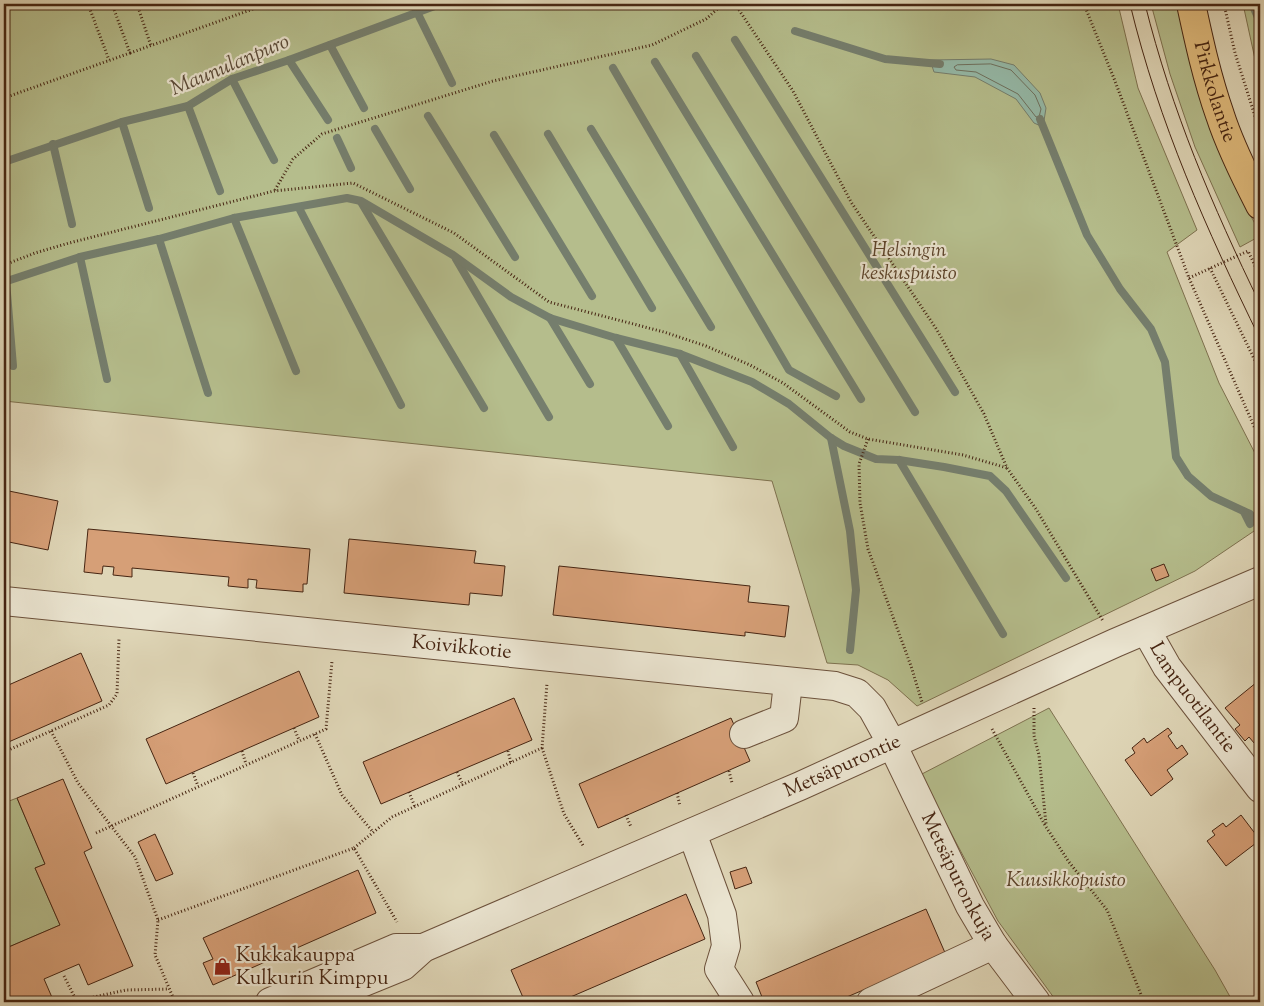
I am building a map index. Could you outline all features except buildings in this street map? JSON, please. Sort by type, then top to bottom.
[{"type":"main road","name":"Pirkkolantie","points":[[1191,4],[1205,66],[1220,116],[1238,160],[1260,205]]},
{"type":"street","name":"Metsäpurontie","points":[[315,1002],[404,966],[423,948],[800,786],[1146,630],[1260,581]]},
{"type":"street","name":"Koivikkotie","points":[[4,600],[120,614],[788,683],[835,686],[857,693],[872,708],[892,744]]},
{"type":"street","name":"Lampuotilantie","points":[[1146,630],[1166,667],[1260,788]]},
{"type":"street","points":[[744,734],[784,718],[788,683]]},
{"type":"street","name":"Metsäpuronkuja","points":[[892,744],[970,906],[993,945],[1036,1002]]},
{"type":"street","points":[[692,833],[722,915],[726,946],[719,969],[740,1002]]},
{"type":"street","points":[[871,1002],[993,945]]},
{"type":"street","name":"Metsäpurontie","points":[[270,1002],[396,948],[423,948]]},
{"type":"path","points":[[88,4],[109,60]]},
{"type":"path","points":[[112,4],[130,53]]},
{"type":"path","points":[[136,4],[151,46]]},
{"type":"path","points":[[4,98],[151,46],[259,5],[267,4]]},
{"type":"path","points":[[274,190],[293,159],[322,134],[493,81],[652,44],[706,19],[723,4]]},
{"type":"path","points":[[735,4],[793,92],[851,202],[937,330],[984,414],[1007,468],[1036,509],[1103,621]]},
{"type":"path","points":[[1084,4],[1189,278],[1260,440]]},
{"type":"path","points":[[1224,4],[1235,53],[1260,132]]},
{"type":"path","points":[[4,265],[60,245],[274,190],[353,184],[454,233],[549,302],[664,332],[706,346],[741,361],[783,383],[850,432],[868,439],[963,455],[1007,468]]},
{"type":"path","points":[[1189,278],[1248,251],[1260,276]]},
{"type":"path","points":[[1210,268],[1260,371]]},
{"type":"path","points":[[868,439],[859,464],[860,504],[868,549],[911,666],[923,708]]},
{"type":"path","points":[[4,752],[109,705],[117,694],[120,614]]},
{"type":"path","points":[[96,833],[110,825],[326,729],[334,635]]},
{"type":"path","points":[[548,657],[542,748],[564,814],[584,847]]},
{"type":"path","points":[[1034,708],[1034,736],[1039,755],[1046,827]]},
{"type":"path","points":[[79,711],[82,717]]},
{"type":"path","points":[[294,728],[299,740]]},
{"type":"path","points":[[992,728],[1046,827],[1069,862],[1107,910],[1144,1002]]},
{"type":"path","points":[[33,731],[35,738]]},
{"type":"path","points":[[51,731],[78,783],[135,857],[158,920],[156,955],[176,1002]]},
{"type":"path","points":[[315,734],[342,795],[373,832]]},
{"type":"path","points":[[158,920],[354,848],[392,817],[542,748]]},
{"type":"path","points":[[242,751],[246,764]]},
{"type":"path","points":[[508,751],[510,763]]},
{"type":"path","points":[[730,771],[732,783]]},
{"type":"path","points":[[458,772],[463,785]]},
{"type":"path","points":[[193,773],[198,786]]},
{"type":"path","points":[[409,792],[415,807]]},
{"type":"path","points":[[677,793],[680,806]]},
{"type":"path","points":[[626,815],[631,827]]},
{"type":"path","points":[[354,848],[399,926]]},
{"type":"path","points":[[64,976],[77,1001],[126,990],[170,988]]},
{"type":"green space","name":"Helsingin keskuspuisto","points":[[4,4],[1118,4],[1138,88],[1197,230],[1167,252],[1219,383],[1260,463],[1260,527],[1195,571],[917,706],[888,680],[858,665],[827,663],[772,481],[4,401]]},
{"type":"green space","points":[[1151,4],[1178,4],[1239,194],[1260,233],[1260,236],[1240,247],[1195,147],[1170,74]]},
{"type":"green space","points":[[1243,4],[1260,4],[1260,82]]},
{"type":"green space","name":"Kuusikkopuisto","points":[[1049,708],[1215,970],[1233,1002],[1057,1002],[998,921],[920,775]]},
{"type":"green space","points":[[17,798],[45,864],[35,868],[60,925],[4,949],[4,803]]},
{"type":"water","points":[[991,59],[1014,65],[1040,93],[1046,108],[1043,127],[1034,123],[1016,99],[975,77],[934,72],[930,60]]},
{"type":"waterway","name":"Maunulanpuro","points":[[4,162],[122,122],[188,106],[232,79],[440,4]]},
{"type":"waterway","points":[[1252,4],[1260,22]]},
{"type":"waterway","points":[[417,12],[452,83]]},
{"type":"waterway","points":[[795,31],[885,59],[940,64]]},
{"type":"waterway","points":[[735,40],[955,392]]},
{"type":"waterway","points":[[330,45],[364,108]]},
{"type":"waterway","points":[[696,56],[915,412]]},
{"type":"waterway","points":[[289,60],[328,120]]},
{"type":"waterway","points":[[655,62],[861,399]]},
{"type":"waterway","points":[[613,68],[789,370],[836,396]]},
{"type":"waterway","points":[[232,79],[274,160]]},
{"type":"waterway","points":[[188,106],[220,191]]},
{"type":"waterway","points":[[428,116],[515,257]]},
{"type":"waterway","points":[[1040,119],[1087,235],[1120,289],[1151,329],[1165,362],[1176,457],[1188,476],[1211,496],[1250,514],[1254,519]]},
{"type":"waterway","points":[[122,122],[149,208]]},
{"type":"waterway","points":[[375,129],[410,189]]},
{"type":"waterway","points":[[591,129],[711,327]]},
{"type":"waterway","points":[[548,134],[652,308]]},
{"type":"waterway","points":[[494,135],[592,296]]},
{"type":"waterway","points":[[337,138],[351,168]]},
{"type":"waterway","points":[[53,144],[72,224]]},
{"type":"waterway","points":[[4,282],[80,257],[159,239],[234,218],[347,198],[361,201],[453,255],[511,297],[550,318],[616,338],[680,354],[752,382],[789,404],[831,438],[844,446],[876,459],[899,460],[990,476],[1006,491],[1066,578]]},
{"type":"waterway","points":[[361,202],[484,408]]},
{"type":"waterway","points":[[299,208],[401,405]]},
{"type":"waterway","points":[[234,218],[296,371]]},
{"type":"waterway","points":[[159,239],[208,393]]},
{"type":"waterway","points":[[80,257],[107,379]]},
{"type":"waterway","points":[[456,259],[549,417]]},
{"type":"waterway","points":[[6,281],[13,366]]},
{"type":"waterway","points":[[550,318],[590,384]]},
{"type":"waterway","points":[[616,338],[668,426]]},
{"type":"waterway","points":[[680,354],[733,447]]},
{"type":"waterway","points":[[831,438],[850,531],[856,590],[850,650]]},
{"type":"waterway","points":[[899,460],[1003,634]]},
{"type":"waterway","points":[[1244,512],[1250,524]]},
{"type":"tram line","points":[[1130,4],[1155,91],[1186,175],[1221,257],[1260,339]]},
{"type":"tram line","points":[[1145,4],[1168,83],[1195,157],[1226,231],[1260,304]]},
{"type":"place","name":"Kukkakauppa Kulkurin Kimppu","points":[[222,967]]}]
